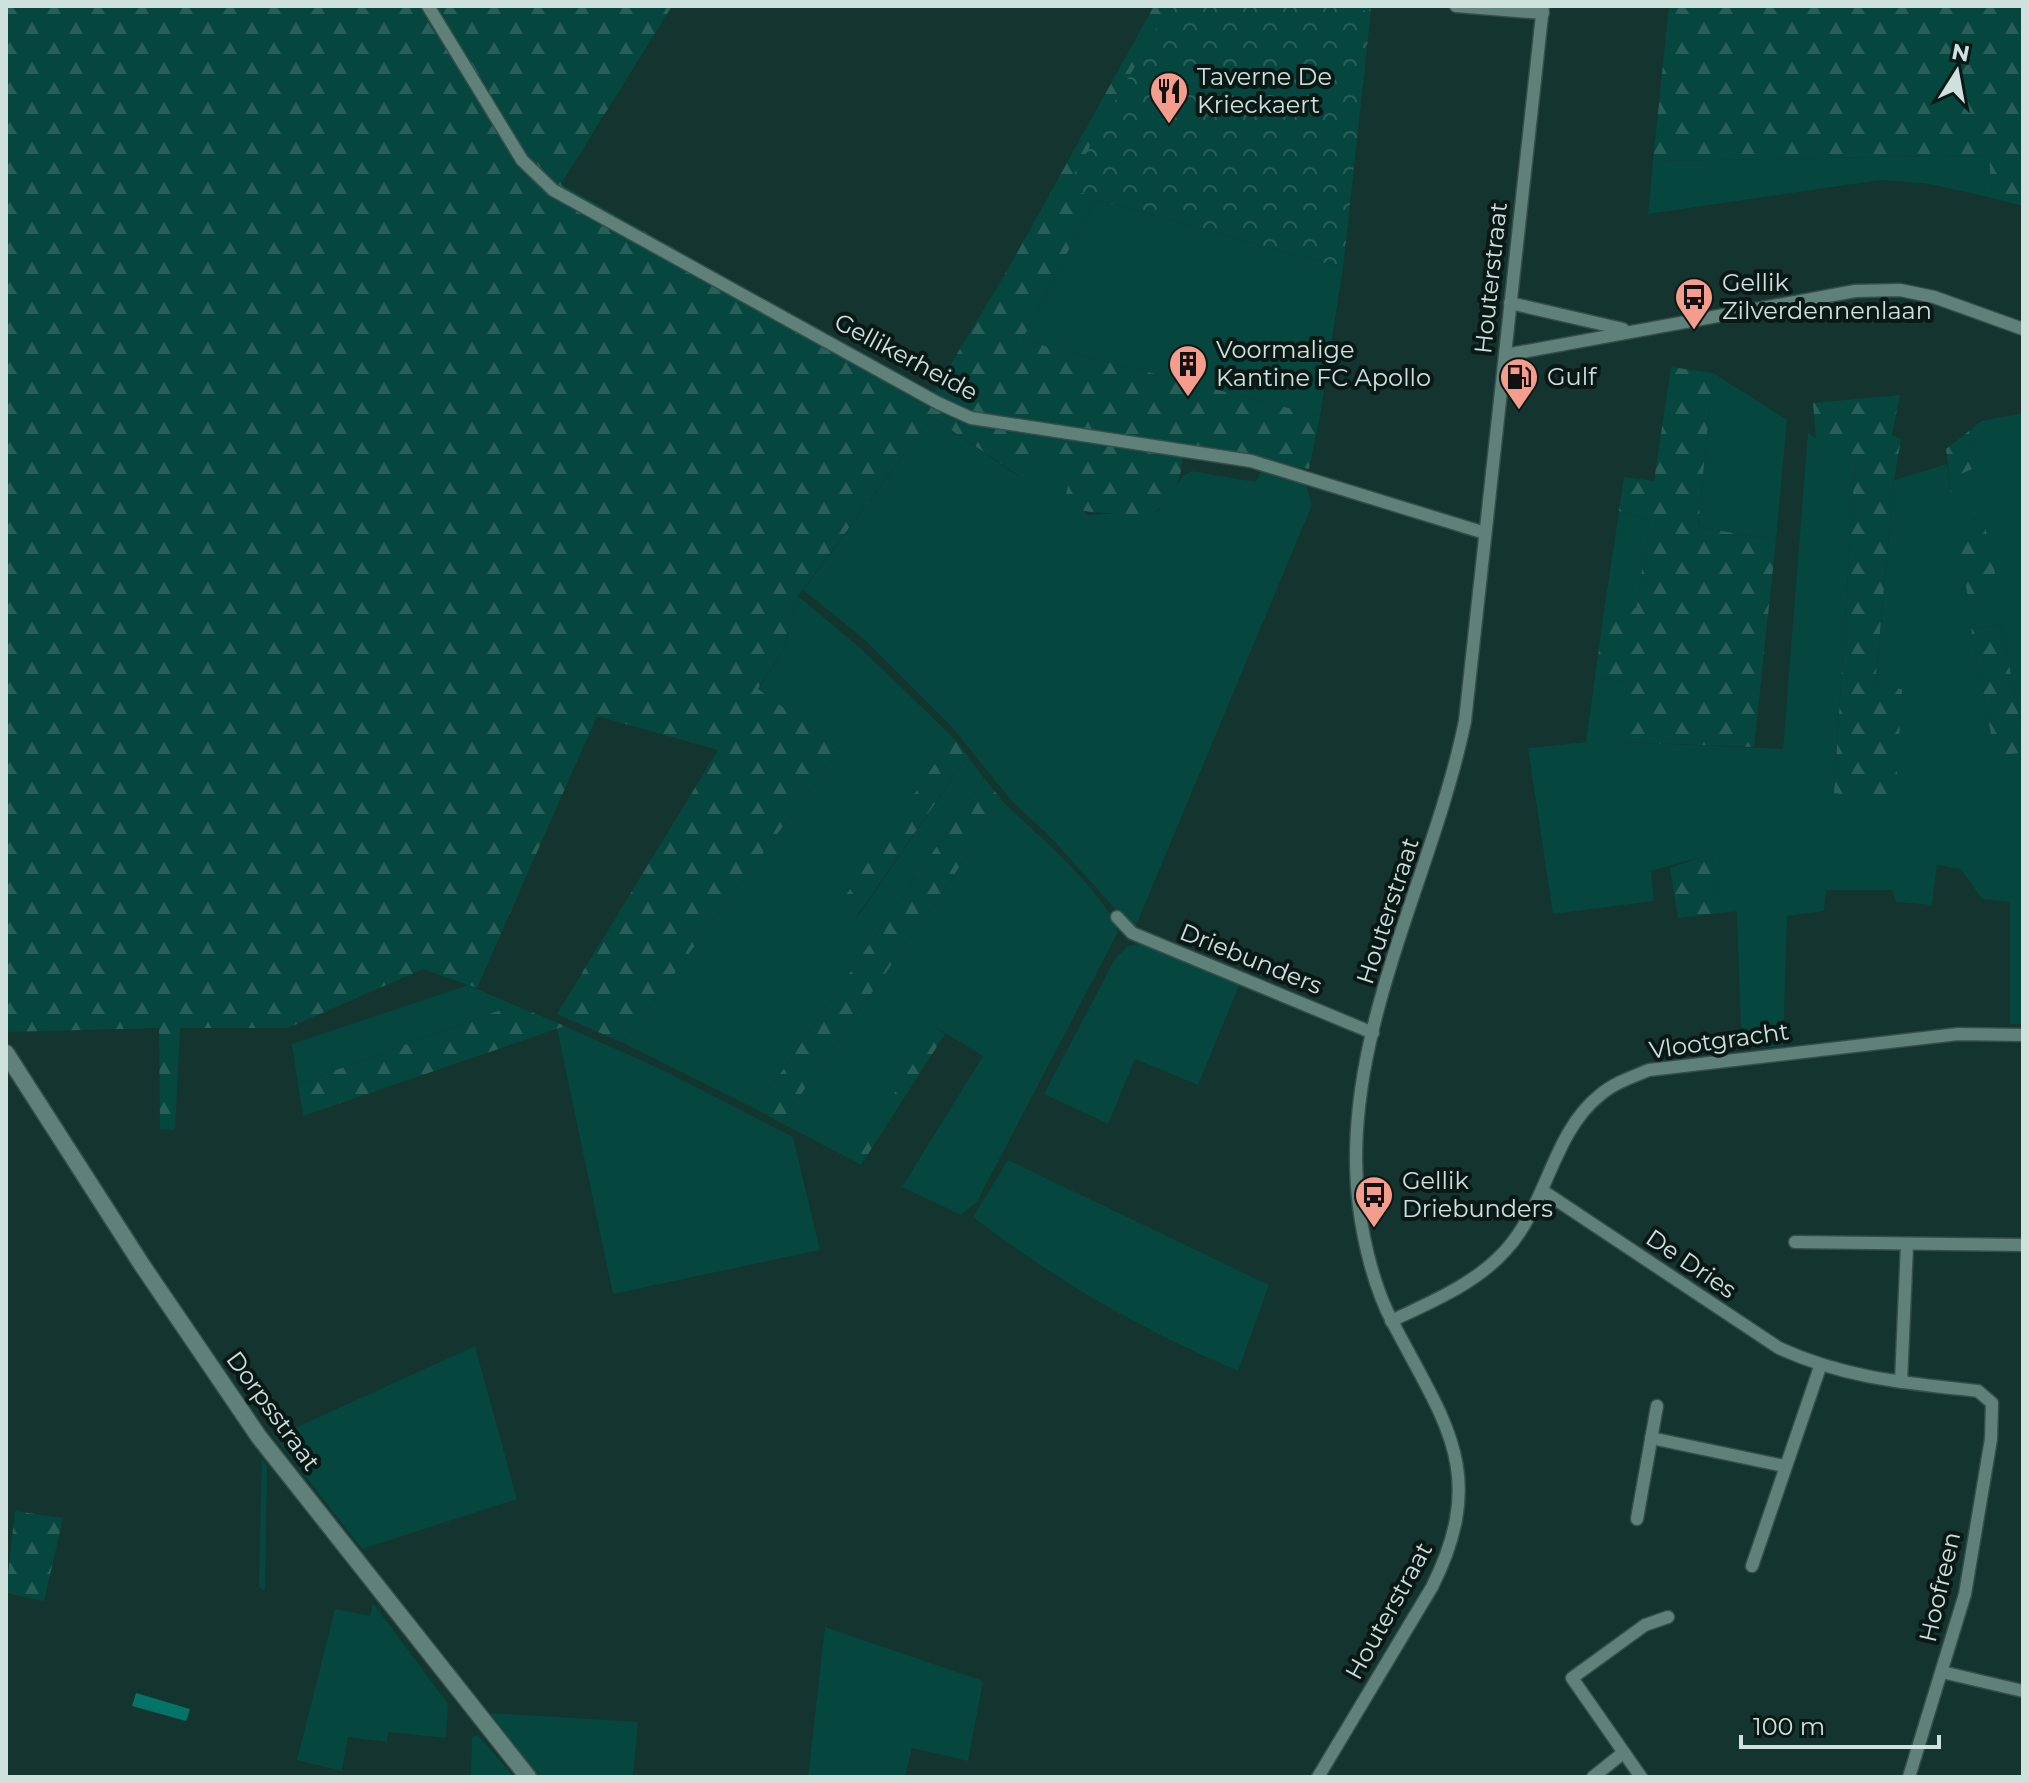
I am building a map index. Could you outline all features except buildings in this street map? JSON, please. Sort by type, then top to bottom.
[{"type":"street","name":"Gellikerheide","points":[[428,6],[522,160],[553,190],[938,403],[971,418],[1251,461],[1485,533]]},
{"type":"street","points":[[1456,6],[1543,10]]},
{"type":"street","name":"Houterstraat","points":[[1318,1777],[1432,1587],[1455,1531],[1459,1485],[1448,1427],[1391,1321],[1370,1259],[1358,1192],[1356,1145],[1360,1088],[1373,1033],[1456,761],[1465,721],[1543,10]]},
{"type":"street","points":[[1505,355],[1855,291],[1900,290],[1934,297],[2005,326],[2023,338]]},
{"type":"street","points":[[1510,303],[1630,331]]},
{"type":"street","points":[[2005,326],[2023,329]]},
{"type":"street","name":"Driebunders","points":[[1117,917],[1132,933],[1373,1033]]},
{"type":"street","name":"Vlootgracht","points":[[1391,1321],[1479,1274],[1505,1251],[1526,1224],[1572,1129],[1588,1105],[1619,1082],[1649,1070],[1958,1034],[2023,1035]]},
{"type":"street","name":"Dorpsstraat","points":[[6,1053],[142,1265],[259,1437],[528,1777]]},
{"type":"street","name":"De Dries","points":[[1543,1191],[1779,1348],[1820,1367],[1901,1382],[1978,1391],[1992,1403]]},
{"type":"street","points":[[1795,1242],[2023,1245]]},
{"type":"street","points":[[1901,1382],[1907,1245]]},
{"type":"street","points":[[1752,1566],[1820,1367]]},
{"type":"street","name":"Hoofreen","points":[[1909,1777],[1965,1594],[1994,1417],[1992,1403]]},
{"type":"street","points":[[1637,1519],[1657,1406]]},
{"type":"street","points":[[1651,1438],[1784,1466]]},
{"type":"street","points":[[1641,1777],[1572,1678],[1645,1625],[1668,1617]]},
{"type":"street","points":[[1942,1672],[2023,1691]]},
{"type":"street","points":[[1593,1777],[1623,1753]]},
{"type":"green space","points":[[6,6],[672,6],[561,184],[932,395],[1007,271],[1154,6],[1371,6],[1368,33],[1108,153],[1095,199],[1022,340],[1320,416],[1309,469],[1183,446],[1181,470],[1175,489],[1143,521],[1085,511],[1064,504],[1071,473],[1030,453],[1019,476],[932,417],[798,596],[785,646],[758,689],[840,749],[623,1043],[557,1014],[718,750],[597,716],[477,988],[423,969],[288,1028],[180,1028],[175,1130],[160,1129],[159,1028],[6,1032]]},
{"type":"green space","points":[[1169,6],[1308,6],[1371,11],[1343,268],[1095,199],[1068,185]]},
{"type":"green space","points":[[1669,6],[2023,6],[2023,206],[1992,198],[1989,155],[1653,161]]},
{"type":"green space","points":[[1990,155],[1992,198],[1930,184],[1881,180],[1648,214],[1653,161]]},
{"type":"green space","points":[[1095,199],[1343,268],[1320,416],[1022,340]]},
{"type":"green space","points":[[1671,367],[1713,373],[1698,527],[1776,540],[1754,747],[1621,742],[1627,683],[1595,677],[1605,604],[1636,608],[1650,521],[1619,511],[1624,477],[1654,481]]},
{"type":"green space","points":[[1713,373],[1787,420],[1776,540],[1698,527]]},
{"type":"green space","points":[[1900,395],[1892,435],[1901,439],[1894,480],[1875,686],[1902,689],[1895,803],[1834,793],[1855,463],[1816,438],[1813,403]]},
{"type":"green space","points":[[2023,413],[2023,735],[2001,625],[1971,629],[1995,754],[2023,753],[2023,1024],[2010,1024],[2010,902],[1982,899],[1961,869],[1937,865],[1932,905],[1896,902],[1892,890],[1826,890],[1824,911],[1787,916],[1783,1046],[1742,1049],[1736,895],[1717,896],[1712,854],[1651,871],[1654,901],[1553,914],[1528,748],[1586,742],[1595,677],[1627,683],[1622,742],[1783,749],[1808,433],[1855,462],[1834,793],[1901,689],[1875,687],[1894,480],[1947,464],[1951,491],[1960,474],[1977,467],[1969,431],[1981,421]]},
{"type":"green space","points":[[932,417],[1018,476],[1030,453],[1072,473],[1086,515],[1158,511],[1183,476],[1192,471],[1256,482],[1261,470],[1305,481],[1312,505],[1134,930],[1055,842],[1010,799],[952,727],[865,640],[803,590]]},
{"type":"green space","points":[[1969,431],[1977,467],[1961,474],[1962,490],[1951,492],[1946,449]]},
{"type":"green space","points":[[1619,511],[1650,521],[1636,609],[1605,604]]},
{"type":"green space","points":[[1982,512],[1999,592],[1969,603],[1953,518]]},
{"type":"green space","points":[[798,596],[858,646],[953,737],[841,904],[858,916],[968,756],[984,778],[756,1109],[623,1043],[840,749],[758,690],[785,646]]},
{"type":"green space","points":[[2001,625],[2023,735],[2023,753],[1995,755],[1971,629]]},
{"type":"green space","points":[[953,737],[968,756],[857,916],[840,904]]},
{"type":"green space","points":[[984,778],[1004,803],[781,1123],[756,1109]]},
{"type":"green space","points":[[1004,803],[1086,882],[1112,917],[1118,932],[977,1202],[961,1215],[902,1187],[983,1056],[937,1028],[852,1160],[781,1123]]},
{"type":"green space","points":[[1712,853],[1717,895],[1736,895],[1738,911],[1678,918],[1670,868]]},
{"type":"green space","points":[[1140,944],[1240,983],[1198,1085],[1135,1059],[1108,1124],[1044,1094],[1115,959],[1128,946]]},
{"type":"green space","points":[[468,985],[514,1005],[298,1084],[292,1044]]},
{"type":"green space","points":[[514,1005],[565,1026],[303,1116],[298,1084]]},
{"type":"green space","points":[[565,1026],[667,1072],[793,1137],[820,1250],[613,1294],[557,1029]]},
{"type":"green space","points":[[936,1028],[945,1034],[861,1165],[852,1160]]},
{"type":"green space","points":[[1008,1160],[1269,1285],[1238,1371],[1101,1303],[1037,1263],[973,1217]]},
{"type":"green space","points":[[475,1346],[517,1499],[362,1549],[275,1437]]},
{"type":"green space","points":[[262,1459],[267,1466],[265,1591],[259,1587]]},
{"type":"green space","points":[[15,1511],[63,1518],[44,1601],[6,1593]]},
{"type":"green space","points":[[373,1603],[448,1704],[446,1738],[388,1732],[387,1742],[348,1737],[342,1771],[297,1760],[335,1609],[370,1616]]},
{"type":"green space","points":[[825,1627],[983,1681],[968,1761],[912,1748],[905,1777],[808,1777]]},
{"type":"green space","points":[[490,1713],[638,1722],[633,1777],[538,1777]]},
{"type":"green space","points":[[478,1735],[514,1777],[471,1777],[472,1737]]},
{"type":"shaded area","points":[[136,1693],[190,1709],[186,1721],[132,1706]]},
{"type":"place","name":"Taverne De Krieckaert","points":[[1169,125]]},
{"type":"place","name":"Gellik Zilverdennenlaan","points":[[1694,331]]},
{"type":"place","name":"Voormalige Kantine FC Apollo","points":[[1188,398]]},
{"type":"place","name":"Gulf","points":[[1519,411]]},
{"type":"place","name":"Gellik Driebunders","points":[[1374,1229]]}]
